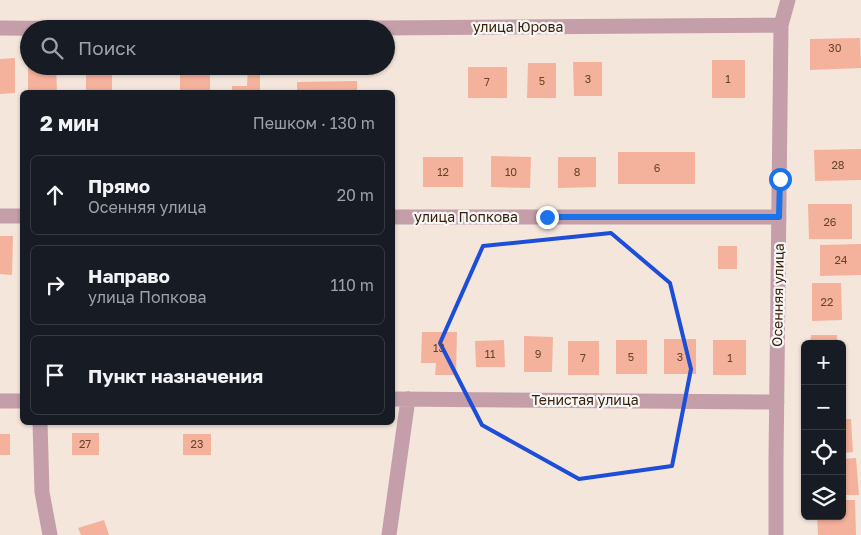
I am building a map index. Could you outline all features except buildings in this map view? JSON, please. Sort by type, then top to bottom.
[{"type":"street","name":"Осенняя улица","points":[[776,535],[781,25],[788,0]]},
{"type":"street","name":"улица Юрова","points":[[395,28],[781,25]]},
{"type":"street","points":[[0,28],[20,28]]},
{"type":"street","points":[[0,216],[20,216]]},
{"type":"street","name":"улица Попкова","points":[[395,217],[779,217]]},
{"type":"street","name":"Тенистая улица","points":[[395,399],[777,402]]},
{"type":"street","points":[[389,535],[408,399]]},
{"type":"street","points":[[0,400],[20,401]]},
{"type":"street","points":[[40,425],[42,492],[50,535]]},
{"type":"highlighted area","points":[[611,233],[670,283],[691,369],[672,466],[579,479],[482,425],[440,343],[483,246]]},
{"type":"route","points":[[547,217],[779,217],[780,179]]}]
